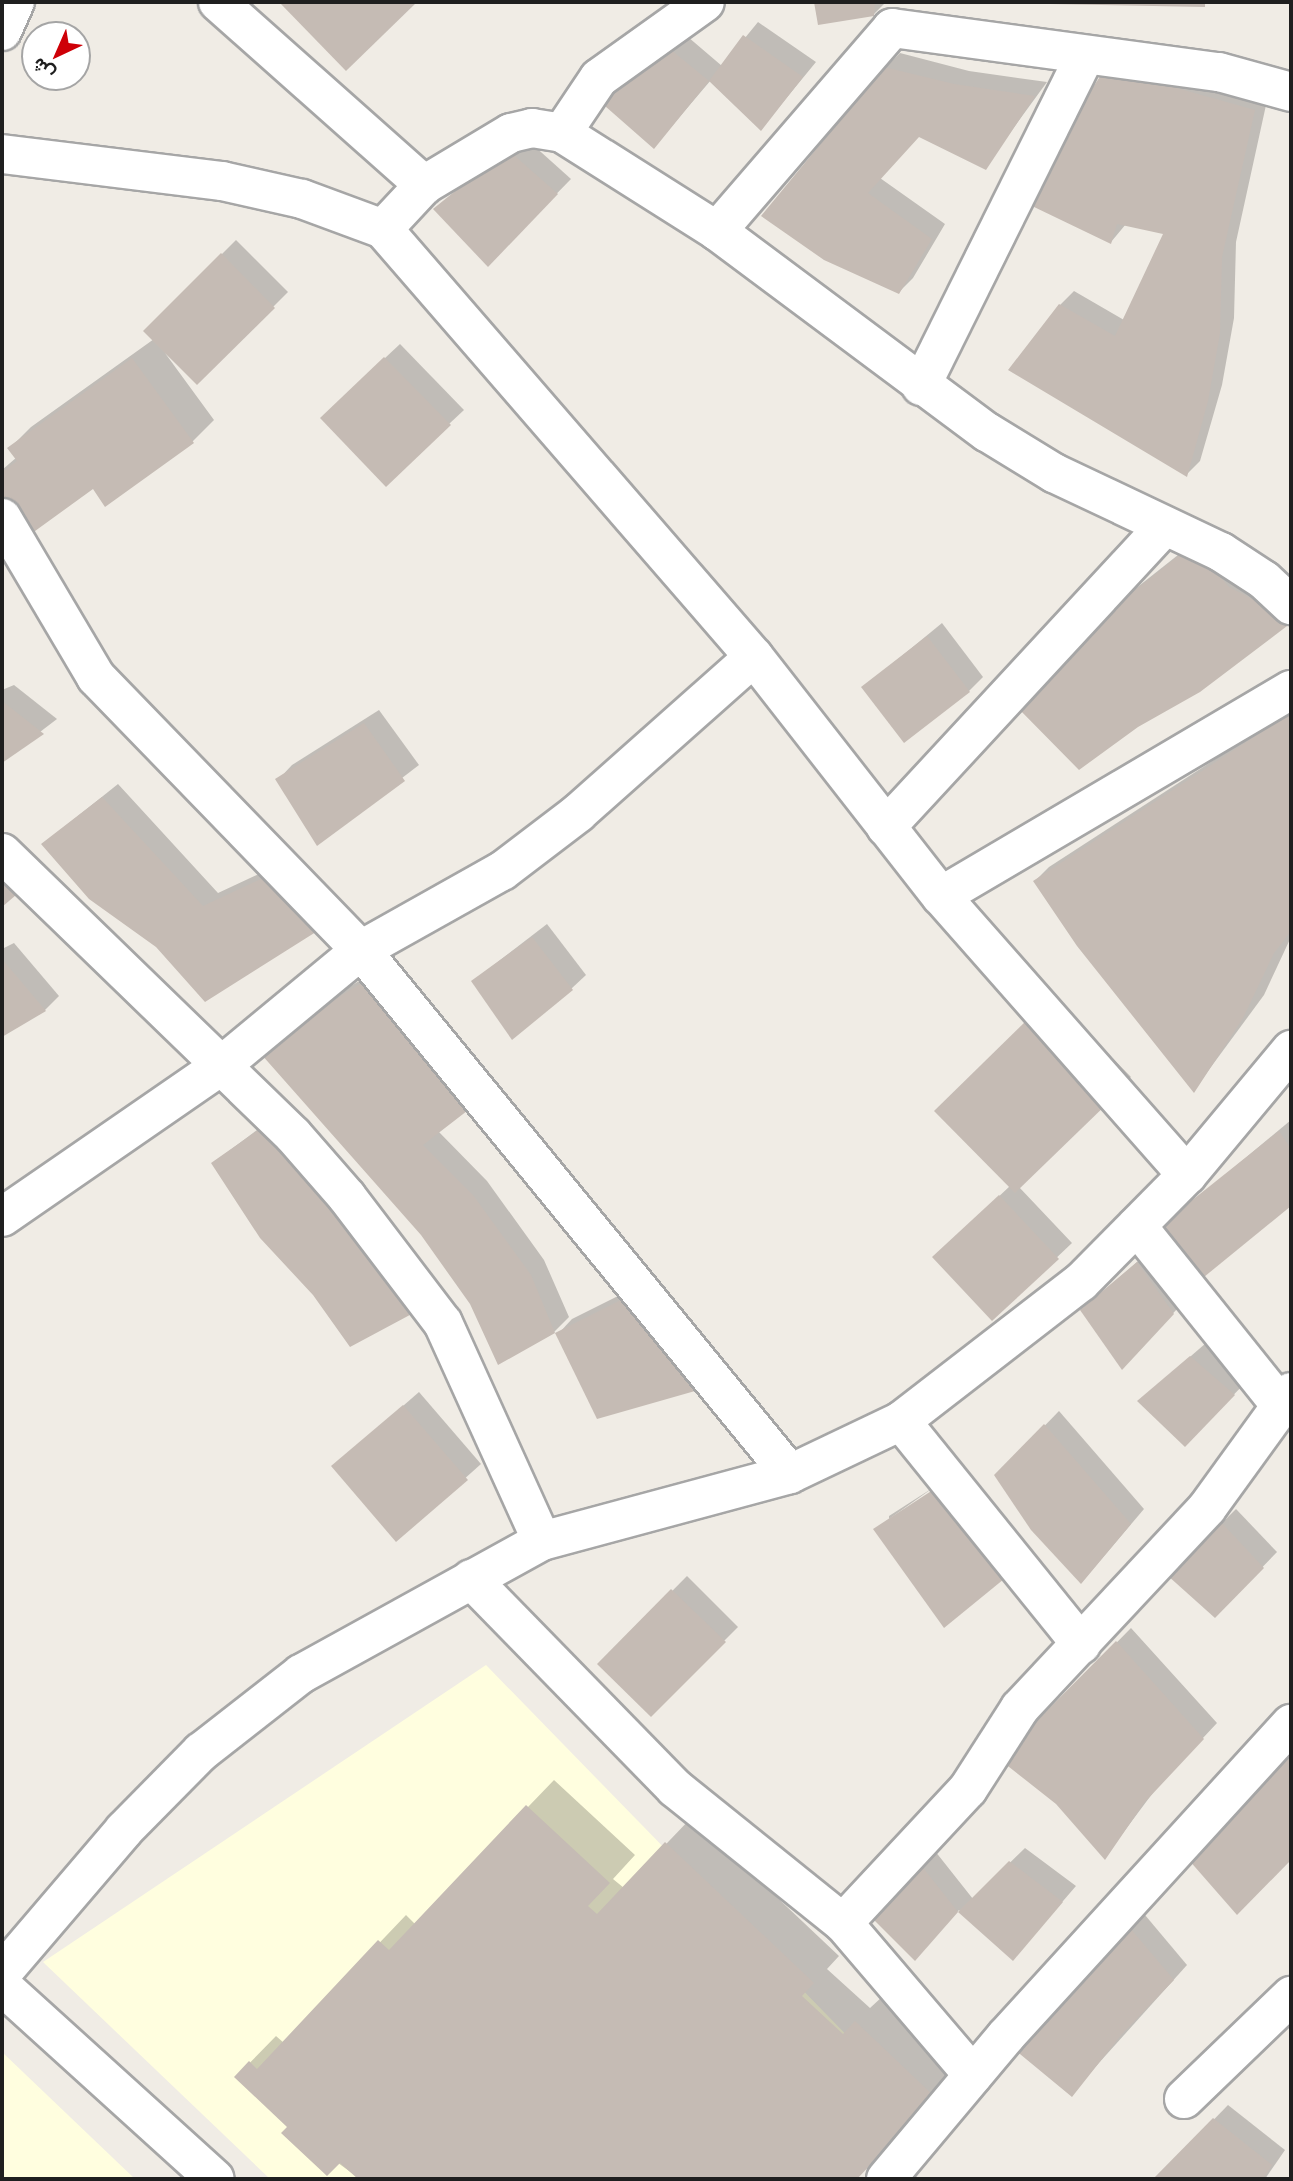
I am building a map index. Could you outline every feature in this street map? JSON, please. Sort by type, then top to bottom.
[{"type":"street","points":[[2,31],[15,2]]},
{"type":"street","points":[[218,2],[424,186]]},
{"type":"street","points":[[562,133],[599,78],[705,2]]},
{"type":"street","points":[[718,232],[894,15],[1084,55],[1219,72],[1291,92]]},
{"type":"street","points":[[921,386],[1084,55]]},
{"type":"street","points":[[383,229],[424,186],[511,133],[533,128],[562,133],[718,232],[921,386],[1054,473],[1166,526],[1264,580],[1291,605]]},
{"type":"street","points":[[2,153],[222,181],[302,199],[383,229],[754,657],[941,896],[1187,1175]]},
{"type":"street","points":[[2,517],[96,677],[360,950],[790,1474]]},
{"type":"street","points":[[886,828],[1166,526]]},
{"type":"street","points":[[2,1217],[222,1065],[360,950],[502,871],[578,813],[754,657]]},
{"type":"street","points":[[941,896],[1291,690]]},
{"type":"street","points":[[2,853],[222,1065],[347,1197],[443,1323],[542,1541]]},
{"type":"street","points":[[2,1972],[124,1830],[201,1752],[301,1674],[542,1541],[790,1474],[901,1421],[1081,1282],[1187,1175],[1291,1050]]},
{"type":"street","points":[[843,1923],[968,1789],[1020,1708],[1207,1508],[1287,1399],[1137,1226]]},
{"type":"street","points":[[901,1421],[1081,1644]]},
{"type":"street","points":[[471,1579],[675,1788],[843,1923],[973,2075]]},
{"type":"street","points":[[886,2179],[973,2075],[1291,1724]]},
{"type":"street","points":[[2,1986],[215,2179]]},
{"type":"street","points":[[1184,2099],[1291,1996]]},
{"type":"shaded area","points":[[486,1665],[901,2091],[826,2179],[270,2179],[43,1962]]},
{"type":"shaded area","points":[[2,2052],[135,2179],[2,2179]]},
{"type":"building","points":[[279,2],[417,2],[346,71]]},
{"type":"building","points":[[814,2],[875,2],[874,16],[818,25]]},
{"type":"building","points":[[1205,2],[1205,7],[1050,4]]},
{"type":"building","points":[[743,35],[803,77],[761,131],[709,81]]},
{"type":"building","points":[[665,45],[709,81],[654,149],[597,99]]},
{"type":"building","points":[[884,67],[954,84],[1035,96],[986,170],[919,137],[868,193],[932,239],[899,294],[824,260],[761,216]]},
{"type":"building","points":[[1101,75],[1166,85],[1255,110],[1222,257],[1220,333],[1208,401],[1187,477],[1008,370],[1059,304],[1115,336],[1163,234],[1117,224],[1111,244],[1032,206],[1056,143]]},
{"type":"building","points":[[507,149],[558,194],[488,267],[433,209]]},
{"type":"building","points":[[221,253],[275,308],[197,385],[143,331]]},
{"type":"building","points":[[384,357],[451,425],[386,487],[320,418]]},
{"type":"building","points":[[132,358],[194,443],[105,507],[93,489],[24,539],[2,509],[2,472],[17,461],[7,448]]},
{"type":"building","points":[[1192,545],[1229,587],[1291,619],[1291,623],[1200,692],[1138,727],[1079,770],[1012,702],[1071,641]]},
{"type":"building","points":[[927,636],[970,692],[904,743],[861,687]]},
{"type":"building","points":[[2,701],[44,734],[2,763]]},
{"type":"building","points":[[1291,713],[1291,931],[1274,953],[1243,1018],[1194,1093],[1077,946],[1033,881]]},
{"type":"building","points":[[364,723],[405,781],[317,846],[275,779]]},
{"type":"building","points":[[102,797],[203,906],[276,872],[319,930],[205,1002],[156,947],[89,899],[41,844]]},
{"type":"building","points":[[2,877],[16,895],[2,907]]},
{"type":"building","points":[[532,937],[573,990],[512,1040],[471,981]]},
{"type":"building","points":[[2,959],[46,1011],[2,1037]]},
{"type":"building","points":[[378,973],[476,1104],[423,1145],[473,1195],[531,1275],[555,1333],[498,1365],[470,1304],[421,1235],[261,1054],[313,1013]]},
{"type":"building","points":[[1031,1016],[1112,1099],[1015,1193],[934,1111]]},
{"type":"building","points":[[274,1119],[421,1309],[350,1347],[313,1295],[260,1238],[211,1163]]},
{"type":"building","points":[[1279,1131],[1291,1149],[1291,1206],[1204,1277],[1161,1225]]},
{"type":"building","points":[[999,1195],[1059,1259],[992,1321],[932,1257]]},
{"type":"building","points":[[1137,1262],[1174,1314],[1122,1370],[1080,1310]]},
{"type":"building","points":[[637,1292],[695,1391],[597,1419],[555,1333]]},
{"type":"building","points":[[1190,1356],[1235,1395],[1185,1447],[1137,1401]]},
{"type":"building","points":[[403,1405],[468,1480],[396,1542],[331,1466]]},
{"type":"building","points":[[1044,1424],[1131,1524],[1081,1584],[1031,1530],[994,1475]]},
{"type":"building","points":[[939,1486],[1004,1579],[944,1628],[873,1529]]},
{"type":"building","points":[[1221,1522],[1264,1568],[1215,1618],[1167,1575]]},
{"type":"building","points":[[671,1589],[726,1642],[651,1717],[597,1664]]},
{"type":"building","points":[[1116,1641],[1204,1739],[1144,1803],[1105,1860],[1056,1804],[999,1759]]},
{"type":"building","points":[[1291,1745],[1291,1860],[1237,1915],[1188,1859]]},
{"type":"building","points":[[526,1805],[610,1883],[588,1906],[597,1914],[665,1842],[814,1983],[802,1996],[843,2034],[855,2021],[935,2097],[857,2179],[358,2179],[340,2163],[327,2176],[281,2133],[287,2127],[234,2077],[249,2061],[257,2069],[378,1940],[389,1950]]},
{"type":"building","points":[[1009,1861],[1063,1902],[1013,1961],[958,1912]]},
{"type":"building","points":[[920,1864],[958,1912],[915,1961],[872,1918]]},
{"type":"building","points":[[1130,1928],[1174,1980],[1121,2035],[1072,2097],[1014,2049]]},
{"type":"building","points":[[1213,2118],[1272,2165],[1263,2179],[1153,2179]]}]
